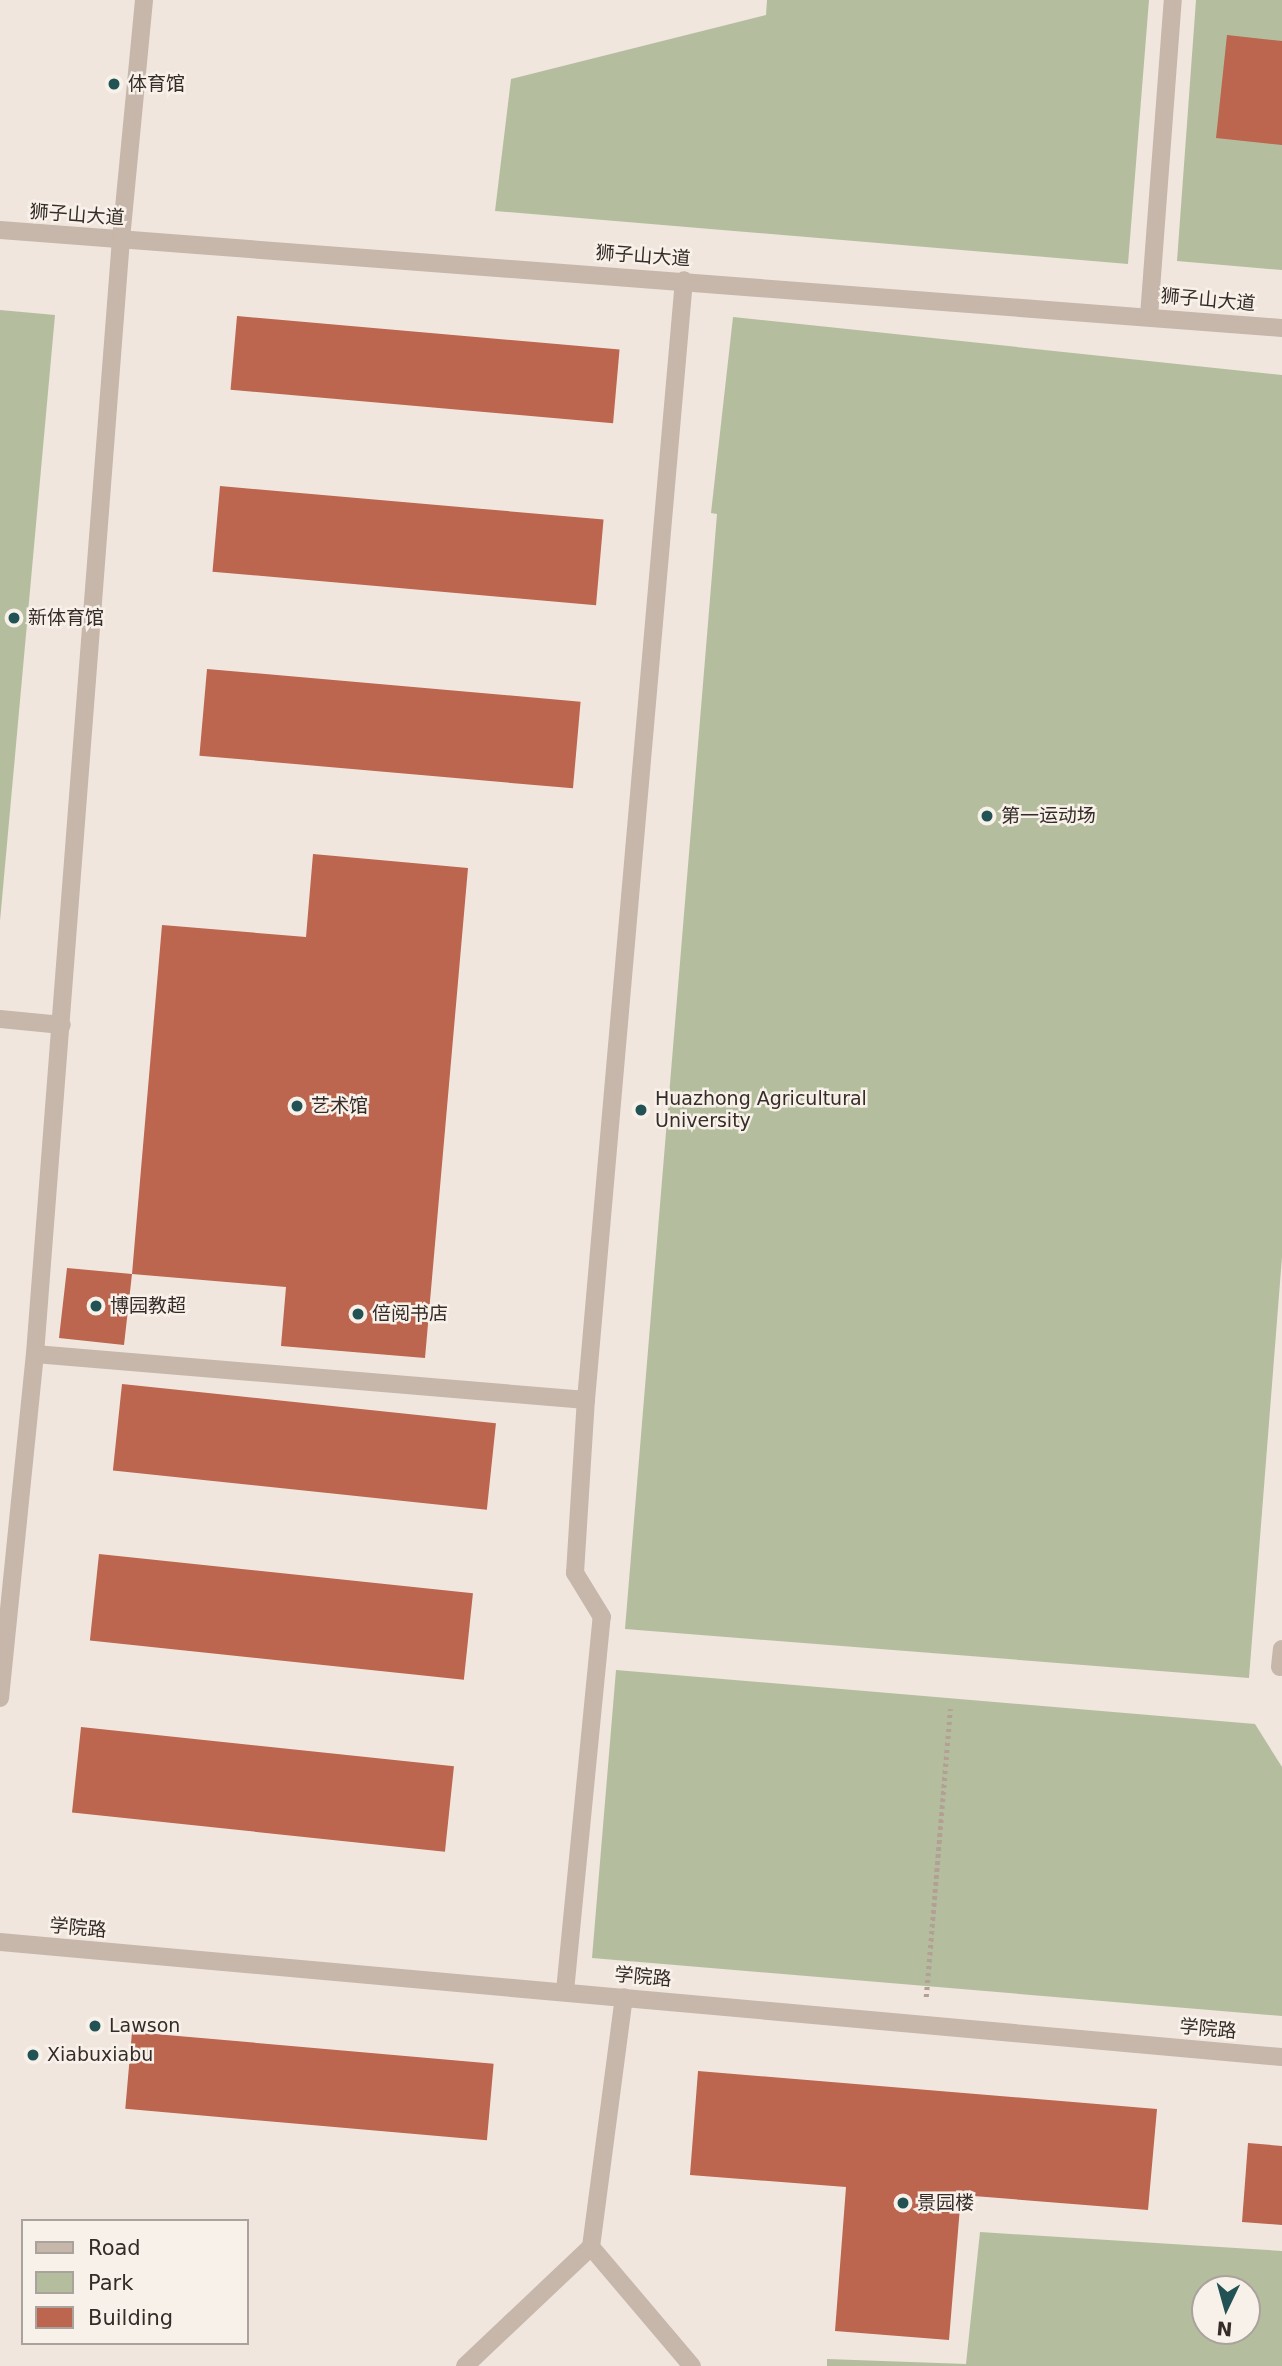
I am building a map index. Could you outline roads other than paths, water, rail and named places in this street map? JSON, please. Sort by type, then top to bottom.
[{"type":"street","points":[[0,1698],[35,1354],[121,239],[144,0]]},
{"type":"street","points":[[1149,316],[1173,0]]},
{"type":"street","name":"狮子山大道","points":[[0,230],[684,280],[1282,328]]},
{"type":"street","points":[[565,1991],[602,1617],[575,1573],[586,1400],[684,280]]},
{"type":"street","points":[[0,1019],[62,1025]]},
{"type":"street","points":[[35,1354],[586,1400]]},
{"type":"street","name":"学院路","points":[[0,1942],[1282,2057]]},
{"type":"street","points":[[465,2366],[591,2247],[624,1997]]},
{"type":"street","points":[[591,2247],[692,2366]]},
{"type":"place","name":"体育馆","points":[[114,84]]},
{"type":"place","name":"新体育馆","points":[[14,618]]},
{"type":"place","name":"第一运动场","points":[[987,816]]},
{"type":"place","name":"艺术馆","points":[[297,1106]]},
{"type":"place","name":"Huazhong Agricultural University","points":[[641,1110]]},
{"type":"place","name":"博园教超","points":[[96,1306]]},
{"type":"place","name":"倍阅书店","points":[[358,1314]]},
{"type":"place","name":"Lawson","points":[[95,2026]]},
{"type":"place","name":"Xiabuxiabu","points":[[33,2055]]},
{"type":"place","name":"景园楼","points":[[903,2203]]}]
